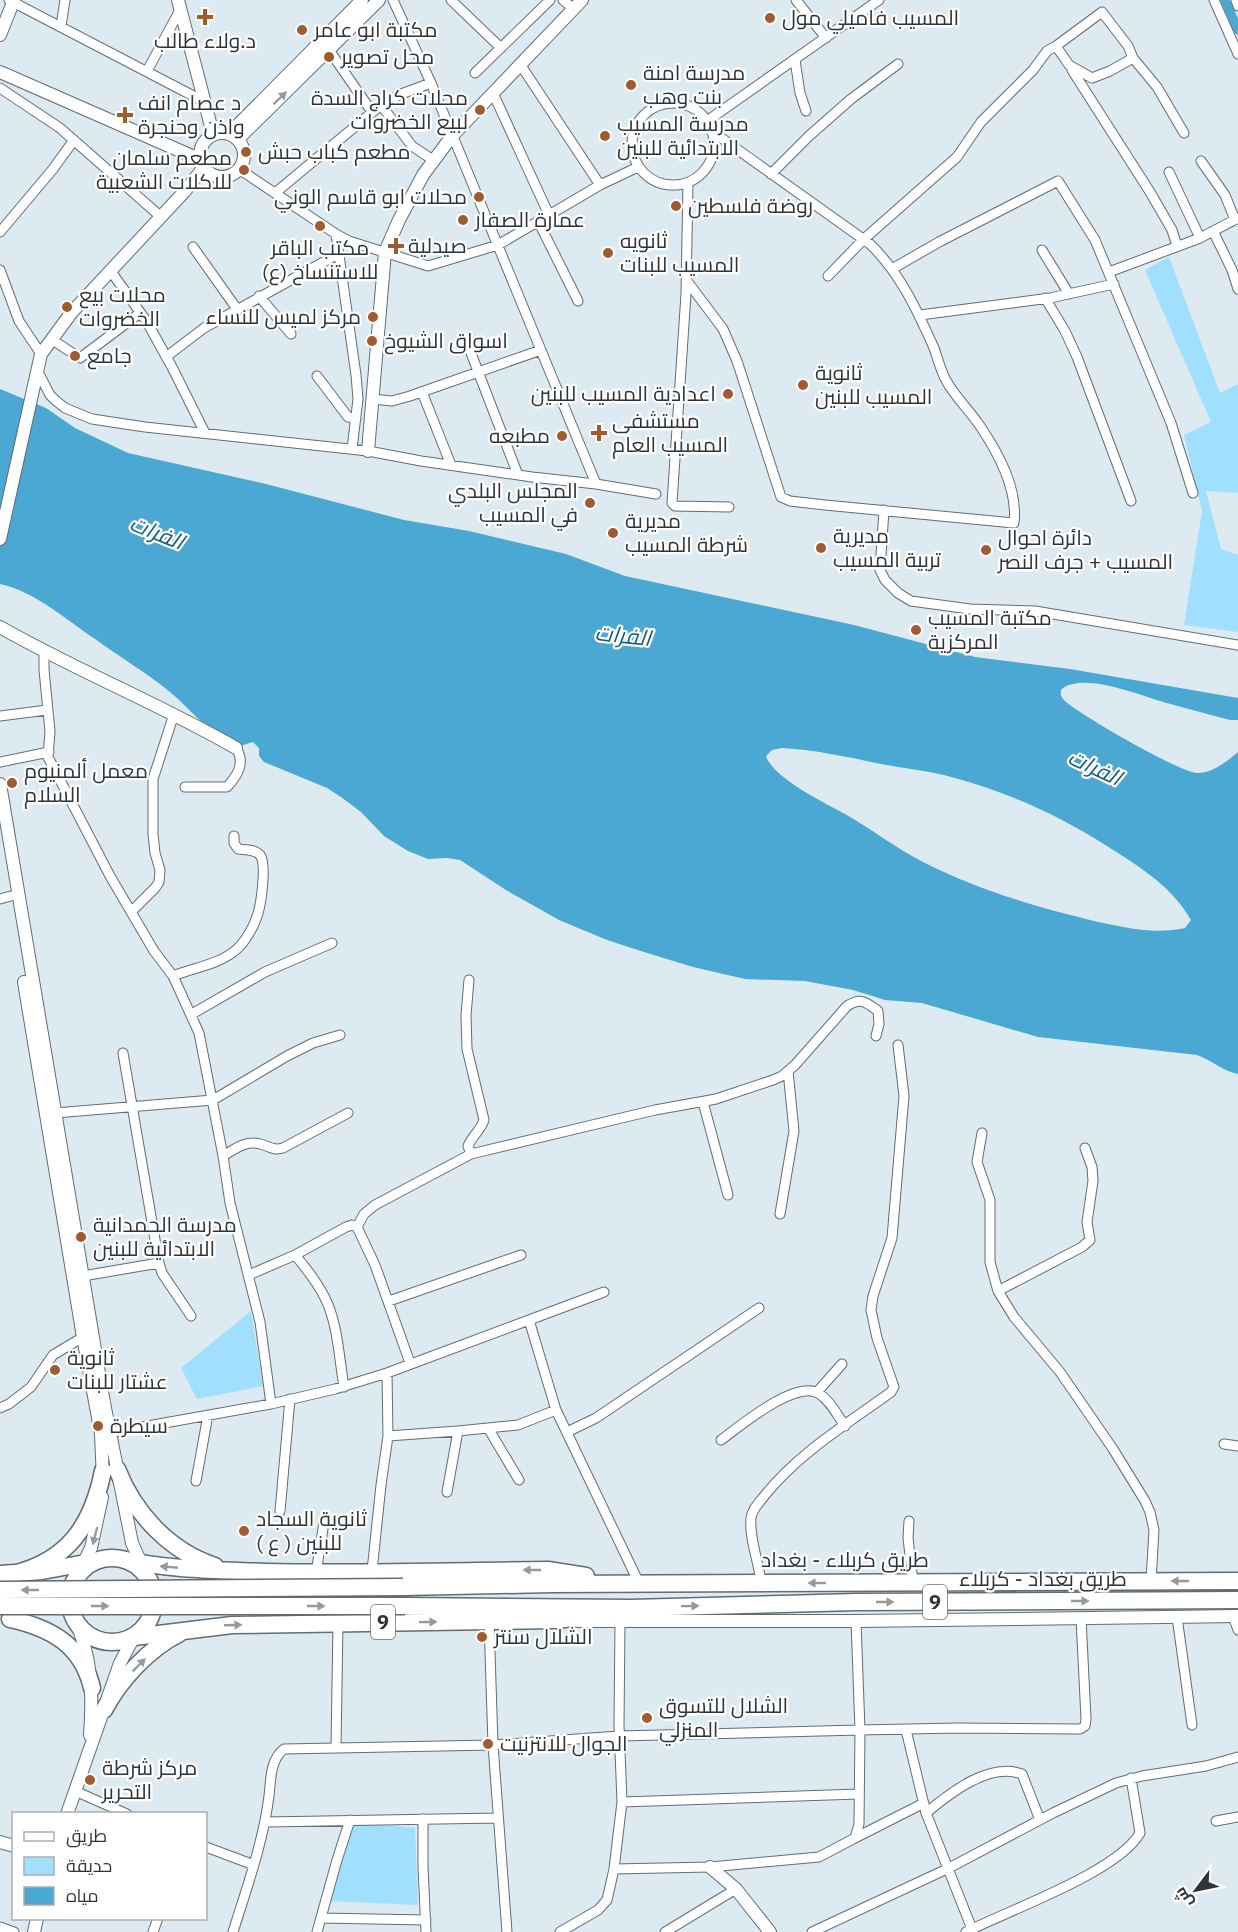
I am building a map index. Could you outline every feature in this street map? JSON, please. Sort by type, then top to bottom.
[{"type":"highway","points":[[6,1574],[27,1570],[51,1560],[68,1545],[88,1517],[110,1470],[134,1503],[166,1538],[207,1563],[236,1571]]},
{"type":"highway","points":[[121,1559],[138,1567],[149,1581],[154,1598],[147,1624],[134,1636]]},
{"type":"highway","name":"9","points":[[6,1574],[88,1566],[121,1559],[141,1563],[236,1571],[316,1573],[548,1570],[635,1583]]},
{"type":"highway","points":[[84,1631],[71,1609],[70,1598],[72,1586],[88,1566]]},
{"type":"highway","name":"طريق كربلاء - بغداد","points":[[635,1583],[1238,1581]]},
{"type":"highway","name":"9","points":[[0,1590],[635,1583]]},
{"type":"highway","points":[[746,1605],[754,1595],[756,1583]]},
{"type":"highway","points":[[786,1583],[781,1593],[786,1604]]},
{"type":"highway","name":"طريق بغداد - كربلاء","points":[[631,1608],[786,1604],[1238,1600]]},
{"type":"highway","name":"9","points":[[3,1615],[405,1606],[631,1608]]},
{"type":"highway","name":"9","points":[[3,1615],[84,1631],[113,1642],[134,1636],[232,1625],[556,1620],[631,1608]]},
{"type":"highway","points":[[3,1615],[44,1630],[70,1646],[84,1665],[92,1688]]},
{"type":"highway","points":[[104,1710],[112,1694],[162,1643],[195,1628]]},
{"type":"main road","points":[[233,137],[362,0]]},
{"type":"main road","points":[[233,137],[329,50],[379,0]]},
{"type":"main road","points":[[0,35],[12,1]]},
{"type":"main road","points":[[179,5],[213,134]]},
{"type":"main road","points":[[368,451],[385,252],[423,175],[452,136],[578,5]]},
{"type":"main road","points":[[0,72],[202,163],[209,173],[225,177],[239,169],[244,154],[233,137],[213,134],[205,141],[202,146],[202,163],[185,191],[110,270],[41,354],[0,539]]},
{"type":"main road","points":[[0,627],[44,652],[174,714],[236,748]]},
{"type":"main road","points":[[0,784],[83,1276],[110,1470],[132,1543],[149,1581]]},
{"type":"main road","points":[[0,835],[5,898],[83,1337],[106,1433]]},
{"type":"main road","points":[[88,1566],[110,1470]]},
{"type":"main road","points":[[556,1620],[856,1621],[1236,1616]]},
{"type":"main road","points":[[84,1631],[92,1688],[87,1754]]},
{"type":"main road","points":[[68,1812],[120,1663],[134,1636]]},
{"type":"main road","points":[[710,1867],[736,1889],[770,1932]]},
{"type":"street","points":[[61,26],[65,0]]},
{"type":"street","points":[[393,0],[431,83],[596,484]]},
{"type":"street","points":[[451,0],[501,48]]},
{"type":"street","points":[[475,73],[550,0]]},
{"type":"street","points":[[562,0],[578,5]]},
{"type":"street","points":[[796,0],[826,38]]},
{"type":"street","points":[[707,121],[879,0]]},
{"type":"street","points":[[1214,0],[1238,54]]},
{"type":"street","points":[[1236,0],[1238,6]]},
{"type":"street","points":[[12,1],[205,102]]},
{"type":"street","points":[[147,71],[179,5]]},
{"type":"street","points":[[828,276],[864,239],[957,157],[981,122],[1033,70],[1047,51],[1102,12],[1157,87],[1184,134]]},
{"type":"street","points":[[1056,46],[1150,192],[1172,230],[1177,246]]},
{"type":"street","points":[[329,50],[372,112]]},
{"type":"street","points":[[1069,65],[1092,78],[1110,71],[1133,57]]},
{"type":"street","points":[[795,60],[800,93],[806,111]]},
{"type":"street","points":[[520,64],[600,185]]},
{"type":"street","points":[[771,174],[808,136],[851,99],[898,64]]},
{"type":"street","points":[[275,193],[381,105],[401,94],[431,83]]},
{"type":"street","points":[[0,88],[74,140],[160,216]]},
{"type":"street","points":[[493,93],[549,215]]},
{"type":"street","points":[[670,103],[684,104],[697,111],[707,121],[712,132],[714,153],[705,171],[688,183],[677,186],[655,182],[645,175],[632,153],[632,139],[636,125],[644,114],[656,106],[670,103]]},
{"type":"street","points":[[381,105],[412,146],[434,160]]},
{"type":"street","points":[[687,281],[723,329],[728,340],[737,361],[781,497],[790,501],[813,504],[1014,523],[1016,507],[1011,484],[981,426],[947,381],[920,315],[885,259],[864,239],[712,132]]},
{"type":"street","points":[[0,232],[53,169],[74,140]]},
{"type":"street","points":[[1108,272],[1200,238],[1237,219],[1225,195],[1201,161]]},
{"type":"street","points":[[239,169],[336,234],[428,266],[498,244],[600,185],[638,166]]},
{"type":"street","points":[[1169,172],[1200,238]]},
{"type":"street","points":[[892,269],[939,242],[1058,181],[1095,240],[1171,423],[1193,493]]},
{"type":"street","points":[[688,183],[687,281],[672,503],[675,506],[729,507]]},
{"type":"street","points":[[538,221],[578,301]]},
{"type":"street","points":[[1213,231],[1232,270],[1238,289]]},
{"type":"street","points":[[336,234],[358,399],[352,449]]},
{"type":"street","points":[[193,248],[237,309]]},
{"type":"street","points":[[1042,250],[1069,294]]},
{"type":"street","points":[[166,357],[204,328],[338,254]]},
{"type":"street","points":[[0,270],[19,321],[41,354]]},
{"type":"street","points":[[110,270],[140,313],[166,357],[205,433]]},
{"type":"street","points":[[920,315],[1045,298],[1114,284]]},
{"type":"street","points":[[0,300],[9,294]]},
{"type":"street","points":[[259,296],[291,334]]},
{"type":"street","points":[[1045,298],[1065,331],[1077,357],[1131,501]]},
{"type":"street","points":[[51,339],[80,358],[140,313]]},
{"type":"street","points":[[469,348],[518,475]]},
{"type":"street","points":[[373,399],[392,401],[541,350]]},
{"type":"street","points":[[36,369],[55,400],[65,408],[92,419],[368,451],[656,494]]},
{"type":"street","points":[[317,376],[348,417],[356,418]]},
{"type":"street","points":[[422,392],[451,465]]},
{"type":"street","points":[[884,510],[880,570],[885,580],[898,593],[911,601],[970,609],[1035,611],[1238,645]]},
{"type":"street","points":[[44,652],[50,731],[48,757],[110,876],[154,951],[174,976],[199,1033],[230,1203],[261,1322],[271,1404]]},
{"type":"street","points":[[0,716],[47,710]]},
{"type":"street","points":[[131,912],[159,882],[160,870],[153,834],[153,779],[174,714]]},
{"type":"street","points":[[185,788],[227,787],[238,775],[240,767],[240,754],[236,748]]},
{"type":"street","points":[[0,762],[49,752]]},
{"type":"street","points":[[174,976],[224,960],[239,947],[257,918],[262,887],[262,861],[259,855],[252,851],[238,849],[234,843],[234,836]]},
{"type":"street","points":[[192,1014],[265,972],[332,943]]},
{"type":"street","points":[[469,980],[466,1050],[484,1120],[482,1127],[471,1137],[468,1146],[471,1154]]},
{"type":"street","points":[[357,1227],[364,1214],[375,1205],[471,1154],[654,1110],[745,1091],[773,1080],[788,1071],[847,1006],[855,1001],[866,1001],[878,1011],[879,1024],[876,1036]]},
{"type":"street","points":[[55,1113],[213,1100],[287,1056],[313,1043],[340,1035]]},
{"type":"street","points":[[756,1583],[751,1518],[755,1508],[790,1466],[891,1392],[894,1387],[876,1338],[871,1310],[873,1296],[892,1238],[904,1096],[897,1045]]},
{"type":"street","points":[[123,1053],[159,1263],[162,1273],[191,1316]]},
{"type":"street","points":[[780,1214],[794,1131],[788,1071]]},
{"type":"street","points":[[703,1101],[728,1195]]},
{"type":"street","points":[[223,1156],[238,1146],[252,1142],[274,1150],[283,1148],[348,1113]]},
{"type":"street","points":[[982,1133],[977,1162],[990,1200],[990,1262],[998,1291],[1014,1317],[1060,1372],[1113,1449],[1145,1502],[1154,1530],[1151,1581]]},
{"type":"street","points":[[998,1291],[1082,1247],[1090,1240],[1087,1222],[1093,1181],[1092,1167],[1085,1148]]},
{"type":"street","points":[[249,1275],[295,1255],[346,1227],[352,1225],[357,1227],[375,1265],[410,1363]]},
{"type":"street","points":[[295,1255],[311,1275],[333,1318],[344,1386]]},
{"type":"street","points":[[388,1301],[521,1255]]},
{"type":"street","points":[[83,1276],[159,1263]]},
{"type":"street","points":[[106,1433],[271,1404],[344,1386],[387,1373],[604,1292]]},
{"type":"street","points":[[567,1432],[596,1418],[759,1308]]},
{"type":"street","points":[[529,1320],[556,1410],[635,1583]]},
{"type":"street","points":[[0,1408],[31,1387],[53,1355],[83,1337]]},
{"type":"street","points":[[816,1392],[842,1364]]},
{"type":"street","points":[[372,1571],[388,1436],[387,1373]]},
{"type":"street","points":[[721,1440],[771,1405],[806,1390],[816,1392],[826,1400],[845,1426]]},
{"type":"street","points":[[280,1511],[290,1399]]},
{"type":"street","points":[[388,1436],[518,1425],[556,1410]]},
{"type":"street","points":[[196,1481],[208,1415]]},
{"type":"street","points":[[488,1428],[519,1480]]},
{"type":"street","points":[[447,1492],[458,1431]]},
{"type":"street","points":[[1224,1444],[1238,1446]]},
{"type":"street","points":[[909,1521],[908,1538],[913,1582]]},
{"type":"street","points":[[316,1573],[324,1522]]},
{"type":"street","points":[[1236,1616],[1238,1630]]},
{"type":"street","points":[[1177,1617],[1192,1725]]},
{"type":"street","points":[[233,1932],[266,1822],[272,1767],[277,1754],[284,1749],[493,1744],[619,1736],[860,1730],[957,1728],[1080,1730],[1085,1726],[1081,1618]]},
{"type":"street","points":[[489,1621],[497,1818],[507,1932]]},
{"type":"street","points":[[855,1838],[860,1824],[860,1730],[856,1621]]},
{"type":"street","points":[[560,1932],[598,1910],[607,1900],[614,1869],[622,1802],[619,1736],[620,1622]]},
{"type":"street","points":[[336,1747],[338,1623]]},
{"type":"street","points":[[906,1730],[925,1808],[938,1848],[949,1868],[969,1930],[1092,1872],[1115,1859],[1135,1843],[1140,1833],[1131,1778]]},
{"type":"street","points":[[812,1932],[949,1868],[1088,1795],[1131,1778],[1206,1766],[1238,1757]]},
{"type":"street","points":[[614,1869],[710,1867],[819,1857],[855,1838],[941,1801],[993,1772],[1011,1770],[1022,1774],[1040,1820]]},
{"type":"street","points":[[75,1791],[122,1812]]},
{"type":"street","points":[[622,1802],[859,1794]]},
{"type":"street","points":[[1216,1821],[1238,1817]]},
{"type":"street","points":[[266,1822],[497,1818]]},
{"type":"street","points":[[423,1819],[426,1932]]},
{"type":"street","points":[[317,1932],[350,1820]]},
{"type":"street","points":[[207,1847],[254,1865]]},
{"type":"street","points":[[665,1932],[736,1889]]},
{"type":"street","points":[[321,1918],[426,1920]]},
{"type":"street","points":[[0,1927],[14,1932]]},
{"type":"green space","points":[[1169,257],[1220,393],[1238,384],[1238,493],[1206,491],[1221,549],[1238,555],[1238,632],[1184,625],[1202,511],[1184,435],[1211,422],[1145,270]]},
{"type":"green space","points":[[251,1311],[263,1386],[197,1399],[181,1368]]},
{"type":"green space","points":[[355,1822],[415,1828],[418,1905],[329,1901]]},
{"type":"water","name":"الفرات","points":[[0,389],[46,408],[75,428],[128,453],[266,484],[404,520],[469,531],[566,554],[625,576],[854,625],[975,657],[1070,669],[1238,698],[1238,720],[1230,720],[1110,686],[1082,683],[1070,685],[1061,690],[1061,696],[1071,706],[1150,753],[1187,770],[1203,773],[1224,763],[1238,752],[1238,1074],[1197,1055],[1038,1037],[922,1003],[885,1000],[853,990],[805,981],[745,979],[693,967],[607,940],[559,920],[506,890],[460,860],[428,859],[408,851],[384,836],[361,812],[341,797],[327,788],[264,762],[259,756],[259,748],[253,742],[239,745],[220,736],[161,685],[61,615],[26,593],[0,584]],"holes":[[[795,749],[944,775],[967,781],[1034,806],[1098,840],[1139,867],[1168,890],[1191,920],[1185,928],[1173,930],[1126,927],[1047,909],[1005,896],[943,872],[913,857],[801,789],[778,773],[766,756],[772,750]]]},
{"type":"waterway","points":[[1225,0],[1238,30]]},
{"type":"place","name":"د.ولاء طالب","points":[[205,17]]},
{"type":"place","name":"المسيب فاميلي مول","points":[[770,18]]},
{"type":"place","name":"مكتبة ابو عامر","points":[[302,30]]},
{"type":"place","name":"محل تصوير","points":[[329,57]]},
{"type":"place","name":"مدرسة امنة بنت وهب","points":[[631,85]]},
{"type":"place","name":"محلات كراج السدة لبيع الخضروات","points":[[480,110]]},
{"type":"place","name":"د عصام انف واذن وحنجرة","points":[[125,115]]},
{"type":"place","name":"مدرسة المسيب الابتدائية للبنين","points":[[605,136]]},
{"type":"place","name":"مطعم كباب حبش","points":[[246,152]]},
{"type":"place","name":"مطعم سلمان للاكلات الشعبية","points":[[244,170]]},
{"type":"place","name":"محلات ابو قاسم الوني","points":[[479,197]]},
{"type":"place","name":"روضة فلسطين","points":[[676,206]]},
{"type":"place","name":"عمارة الصفار","points":[[463,220]]},
{"type":"place","name":"مكتب الباقر (ع) للاستنساخ","points":[[320,226]]},
{"type":"place","name":"صيدلية","points":[[396,246]]},
{"type":"place","name":"ثانويه المسيب للبنات","points":[[608,253]]},
{"type":"place","name":"محلات بيع الخضروات","points":[[67,307]]},
{"type":"place","name":"مركز لميس للنساء","points":[[373,317]]},
{"type":"place","name":"اسواق الشيوخ","points":[[372,341]]},
{"type":"place","name":"جامع","points":[[75,356]]},
{"type":"place","name":"ثانوية المسيب للبنين","points":[[803,385]]},
{"type":"place","name":"اعدادية المسيب للبنين","points":[[728,394]]},
{"type":"place","name":"مستشفى المسيب العام","points":[[599,433]]},
{"type":"place","name":"مطبعه","points":[[562,436]]},
{"type":"place","name":"المجلس البلدي في المسيب","points":[[590,503]]},
{"type":"place","name":"مديرية شرطة المسيب","points":[[613,533]]},
{"type":"place","name":"مديرية تربية المسيب","points":[[821,548]]},
{"type":"place","name":"دائرة احوال المسيب + جرف النصر","points":[[986,550]]},
{"type":"place","name":"مكتبة المسيب المركزية","points":[[916,630]]},
{"type":"place","name":"معمل ألمنيوم السلام","points":[[12,783]]},
{"type":"place","name":"مدرسة الحمدانية الابتدائية للبنين","points":[[81,1237]]},
{"type":"place","name":"ثانوية عشتار للبنات","points":[[55,1370]]},
{"type":"place","name":"سيطرة","points":[[98,1426]]},
{"type":"place","name":"ثانوية السجاد ( ع ) للبنين","points":[[244,1531]]},
{"type":"place","name":"الشلال سنتر","points":[[482,1637]]},
{"type":"place","name":"الشلال للتسوق المنزلي","points":[[647,1718]]},
{"type":"place","name":"الجوال للانترنيت","points":[[488,1744]]},
{"type":"place","name":"مركز شرطة التحرير","points":[[90,1780]]}]
